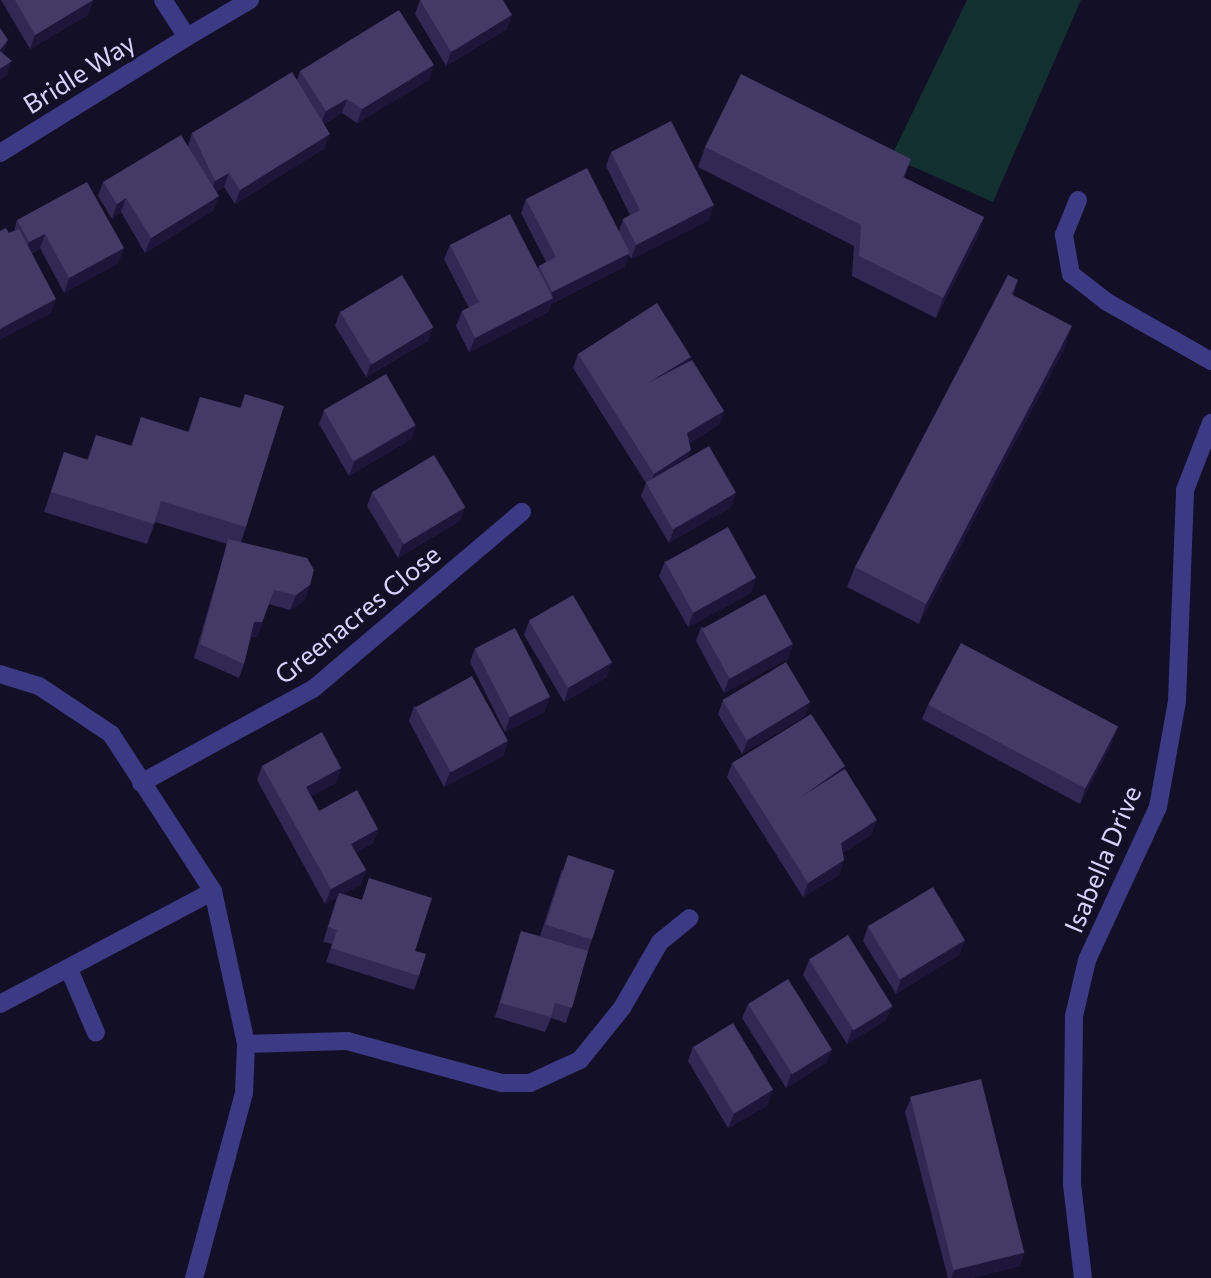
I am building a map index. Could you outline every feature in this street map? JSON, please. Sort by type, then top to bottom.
[{"type":"street","points":[[163,0],[187,37]]},
{"type":"street","name":"Bridle Way","points":[[0,153],[250,0]]},
{"type":"street","points":[[1078,200],[1064,235],[1071,274],[1107,302],[1211,361]]},
{"type":"street","name":"Isabella Drive","points":[[1083,1278],[1072,1184],[1074,1016],[1087,960],[1158,807],[1177,701],[1185,490],[1211,423]]},
{"type":"street","name":"Greenacres Close","points":[[141,783],[313,689],[522,512]]},
{"type":"street","points":[[0,674],[39,685],[111,734],[213,891],[246,1044],[244,1093],[194,1278]]},
{"type":"street","points":[[0,1004],[69,970],[213,891]]},
{"type":"street","points":[[246,1044],[347,1041],[502,1083],[530,1083],[580,1060],[622,1008],[660,942],[691,918]]},
{"type":"street","points":[[69,970],[96,1032]]},
{"type":"green space","points":[[967,0],[1081,0],[993,202],[891,157]]},
{"type":"building","points":[[15,0],[93,0],[35,35]]},
{"type":"building","points":[[420,0],[503,0],[512,15],[451,52]]},
{"type":"building","points":[[399,10],[434,65],[362,109],[347,99],[326,111],[300,71]]},
{"type":"building","points":[[0,28],[8,40],[0,50]]},
{"type":"building","points":[[0,51],[12,61],[0,69]]},
{"type":"building","points":[[292,72],[330,134],[240,190],[229,173],[215,181],[192,133]]},
{"type":"building","points":[[741,74],[911,159],[903,177],[984,217],[943,298],[859,256],[861,225],[705,147]]},
{"type":"building","points":[[671,121],[714,205],[636,245],[623,219],[640,210],[611,152]]},
{"type":"building","points":[[181,135],[219,196],[151,238],[126,198],[117,204],[103,182]]},
{"type":"building","points":[[587,168],[630,253],[552,292],[539,266],[556,257],[526,199]]},
{"type":"building","points":[[87,182],[124,248],[69,278],[45,234],[29,242],[17,220]]},
{"type":"building","points":[[510,214],[553,298],[475,338],[462,311],[479,302],[450,245]]},
{"type":"building","points":[[6,228],[9,233],[19,229],[56,299],[0,329],[0,231]]},
{"type":"building","points":[[402,275],[433,327],[372,364],[340,312]]},
{"type":"building","points":[[1008,275],[1018,280],[1011,294],[1072,326],[926,604],[855,567]]},
{"type":"building","points":[[657,303],[691,357],[646,384],[692,360],[724,411],[687,433],[691,450],[654,474],[578,354]]},
{"type":"building","points":[[386,374],[416,425],[353,461],[324,410]]},
{"type":"building","points":[[245,394],[284,406],[246,527],[161,501],[154,524],[51,492],[64,452],[88,460],[96,435],[132,446],[141,417],[189,432],[200,397],[241,408]]},
{"type":"building","points":[[709,446],[736,493],[673,529],[646,483]]},
{"type":"building","points":[[434,455],[465,507],[404,544],[372,492]]},
{"type":"building","points":[[728,527],[756,578],[693,613],[665,562]]},
{"type":"building","points":[[228,539],[307,558],[314,570],[310,585],[296,595],[274,590],[262,622],[254,622],[244,664],[200,644]]},
{"type":"building","points":[[765,594],[793,644],[730,679],[702,629]]},
{"type":"building","points":[[573,595],[612,663],[568,688],[529,620]]},
{"type":"building","points":[[515,628],[550,697],[510,717],[475,648]]},
{"type":"building","points":[[961,643],[1118,727],[1085,788],[928,705]]},
{"type":"building","points":[[786,662],[810,702],[747,740],[723,700]]},
{"type":"building","points":[[472,676],[508,741],[451,772],[415,708]]},
{"type":"building","points":[[811,714],[845,766],[801,797],[845,769],[877,820],[841,843],[844,860],[808,883],[732,763]]},
{"type":"building","points":[[322,732],[341,768],[306,787],[319,811],[357,790],[378,829],[351,844],[366,870],[331,889],[262,766]]},
{"type":"building","points":[[568,855],[615,870],[592,940],[545,924]]},
{"type":"building","points":[[369,878],[432,898],[415,951],[426,954],[419,976],[331,948],[337,930],[328,927],[339,893],[362,900]]},
{"type":"building","points":[[933,887],[965,940],[900,979],[868,926]]},
{"type":"building","points":[[521,931],[588,951],[572,1008],[555,1003],[551,1017],[500,1003]]},
{"type":"building","points":[[848,935],[893,1006],[854,1031],[809,959]]},
{"type":"building","points":[[788,979],[832,1049],[792,1074],[748,1004]]},
{"type":"building","points":[[733,1023],[773,1090],[734,1114],[694,1047]]},
{"type":"building","points":[[981,1079],[1024,1253],[953,1270],[910,1097]]}]
